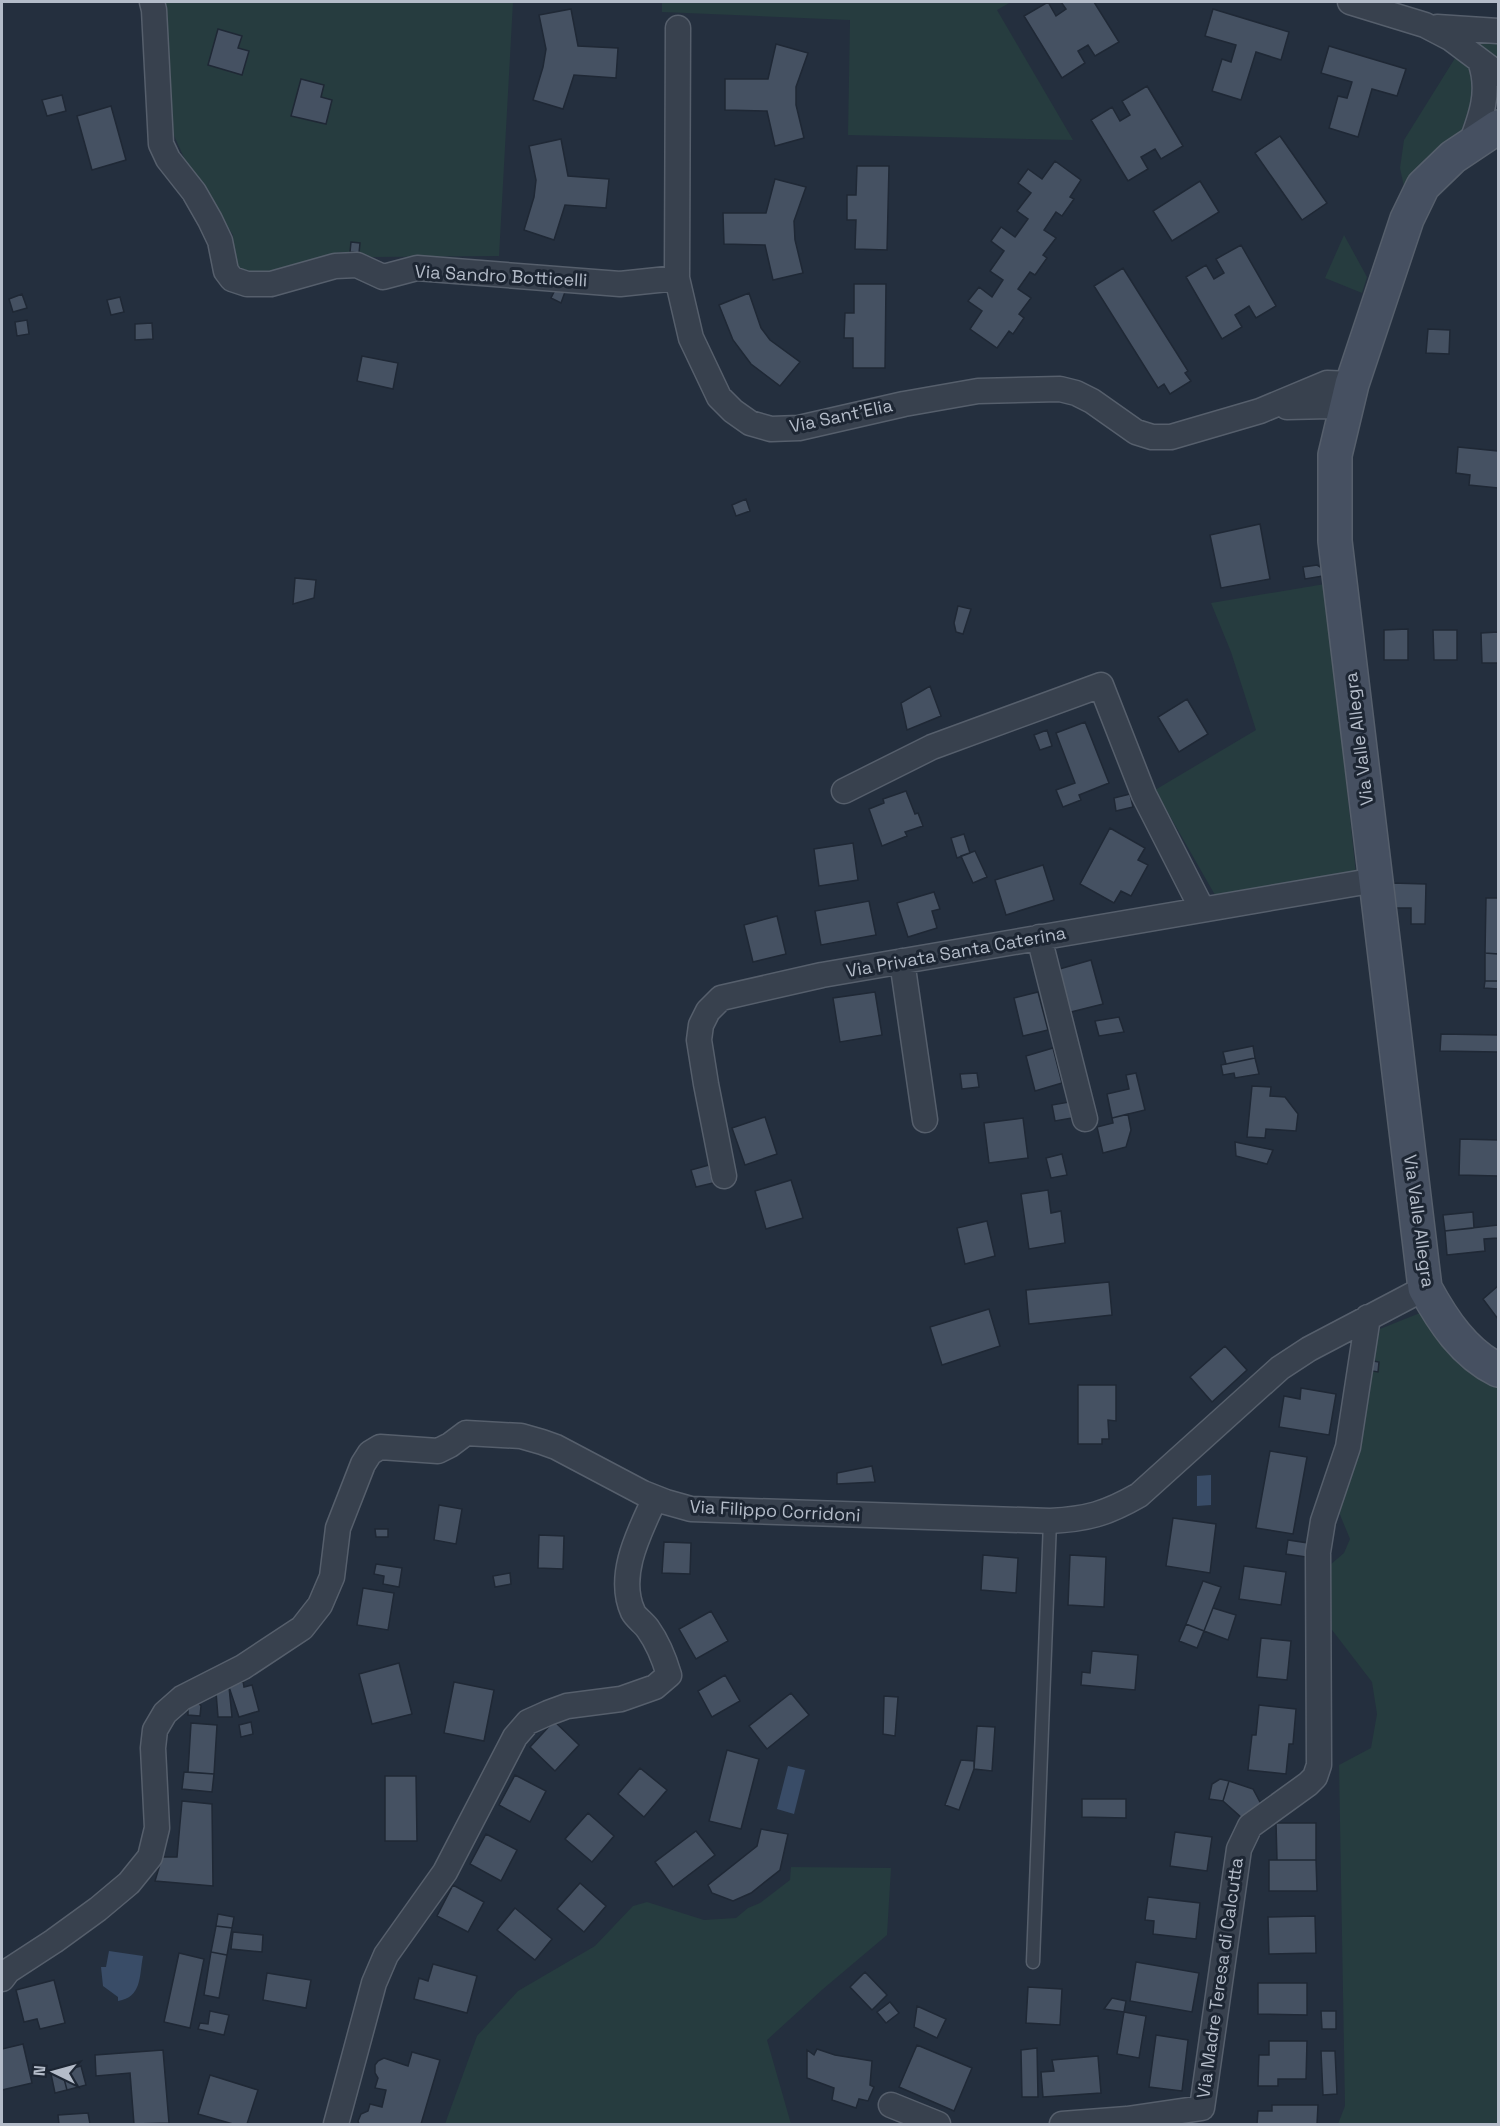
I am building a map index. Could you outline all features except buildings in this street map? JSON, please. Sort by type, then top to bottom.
[{"type":"main road","name":"Via Valle Allegra","points":[[1498,127],[1453,157],[1423,186],[1407,219],[1348,398],[1335,455],[1335,541],[1425,1288],[1440,1316],[1459,1340],[1485,1363],[1498,1370]]},
{"type":"street","name":"Via Sandro Botticelli","points":[[152,2],[161,144],[168,159],[194,192],[220,241],[226,271],[232,279],[247,284],[271,284],[335,266],[357,265],[383,277],[417,268],[620,284],[677,278]]},
{"type":"street","points":[[1350,2],[1425,26],[1450,38],[1489,67],[1485,76],[1484,103],[1470,146]]},
{"type":"street","points":[[1425,26],[1498,30]]},
{"type":"street","name":"Via Sant'Elia","points":[[678,28],[677,278],[691,338],[719,396],[733,411],[750,423],[771,429],[800,428],[904,404],[989,391],[1060,389],[1077,393],[1092,401],[1136,432],[1152,437],[1171,437],[1260,411],[1303,405],[1330,406],[1348,398]]},
{"type":"street","points":[[844,792],[932,747],[1101,685],[1144,795],[1202,909]]},
{"type":"street","name":"Via Privata Santa Caterina","points":[[724,1176],[705,1084],[699,1040],[701,1025],[708,1011],[721,998],[822,975],[1376,880]]},
{"type":"street","points":[[1039,938],[1085,1119]]},
{"type":"street","points":[[902,961],[926,1120]]},
{"type":"street","name":"Via Filippo Corridoni","points":[[2,1979],[8,1971],[98,1909],[129,1883],[150,1857],[157,1828],[153,1748],[155,1730],[165,1713],[182,1698],[243,1667],[302,1628],[320,1605],[332,1577],[338,1528],[363,1464],[370,1453],[380,1447],[438,1450],[450,1445],[466,1433],[522,1436],[556,1448],[655,1498],[691,1509],[1078,1520],[1112,1510],[1139,1495],[1280,1368],[1309,1349],[1425,1288]]},
{"type":"street","name":"Via Madre Teresa di Calcutta","points":[[1062,2124],[1201,2116],[1239,1849],[1250,1826],[1315,1778],[1319,1765],[1318,1552],[1323,1521],[1348,1447],[1368,1317]]},
{"type":"street","points":[[336,2124],[374,1983],[386,1955],[446,1872],[515,1737],[528,1722],[549,1713],[567,1706],[621,1699],[655,1687],[669,1675],[663,1654],[647,1628],[633,1613],[627,1585],[639,1533],[655,1498]]},
{"type":"street","points":[[891,2105],[938,2124]]},
{"type":"lane","points":[[1033,1962],[1050,1521]]},
{"type":"green space","points":[[162,2],[513,2],[499,256],[372,257],[342,252],[329,254],[290,270],[265,275],[246,274],[234,262],[233,235],[190,171],[167,120]]},
{"type":"green space","points":[[662,2],[1011,2],[997,10],[1073,140],[848,135],[850,20],[662,12]]},
{"type":"green space","points":[[1480,39],[1498,40],[1498,63],[1477,48]]},
{"type":"green space","points":[[1457,55],[1473,73],[1476,86],[1462,130],[1425,159],[1404,187],[1400,168],[1404,140]]},
{"type":"green space","points":[[1344,235],[1367,277],[1362,293],[1325,278]]},
{"type":"green space","points":[[1325,584],[1356,874],[1215,895],[1155,790],[1256,730],[1231,652],[1211,603]]},
{"type":"green space","points":[[1420,1313],[1450,1353],[1498,1385],[1498,2124],[1338,2124],[1345,2106],[1339,1765],[1371,1748],[1377,1714],[1372,1682],[1329,1626],[1330,1565],[1344,1553],[1350,1539],[1338,1510],[1372,1371],[1378,1372],[1379,1362],[1373,1361],[1380,1329]]},
{"type":"green space","points":[[791,1867],[891,1868],[887,1935],[767,2040],[791,2124],[445,2124],[477,2036],[518,1991],[595,1946],[633,1906],[647,1902],[704,1920],[736,1918],[790,1880]]},
{"type":"water","points":[[1211,1475],[1211,1505],[1197,1506],[1197,1476]]},
{"type":"water","points":[[788,1766],[805,1770],[794,1814],[777,1809]]},
{"type":"water","points":[[109,1951],[143,1956],[138,1985],[126,1999],[118,2001],[118,1997],[103,1986],[101,1967],[106,1967]]}]
